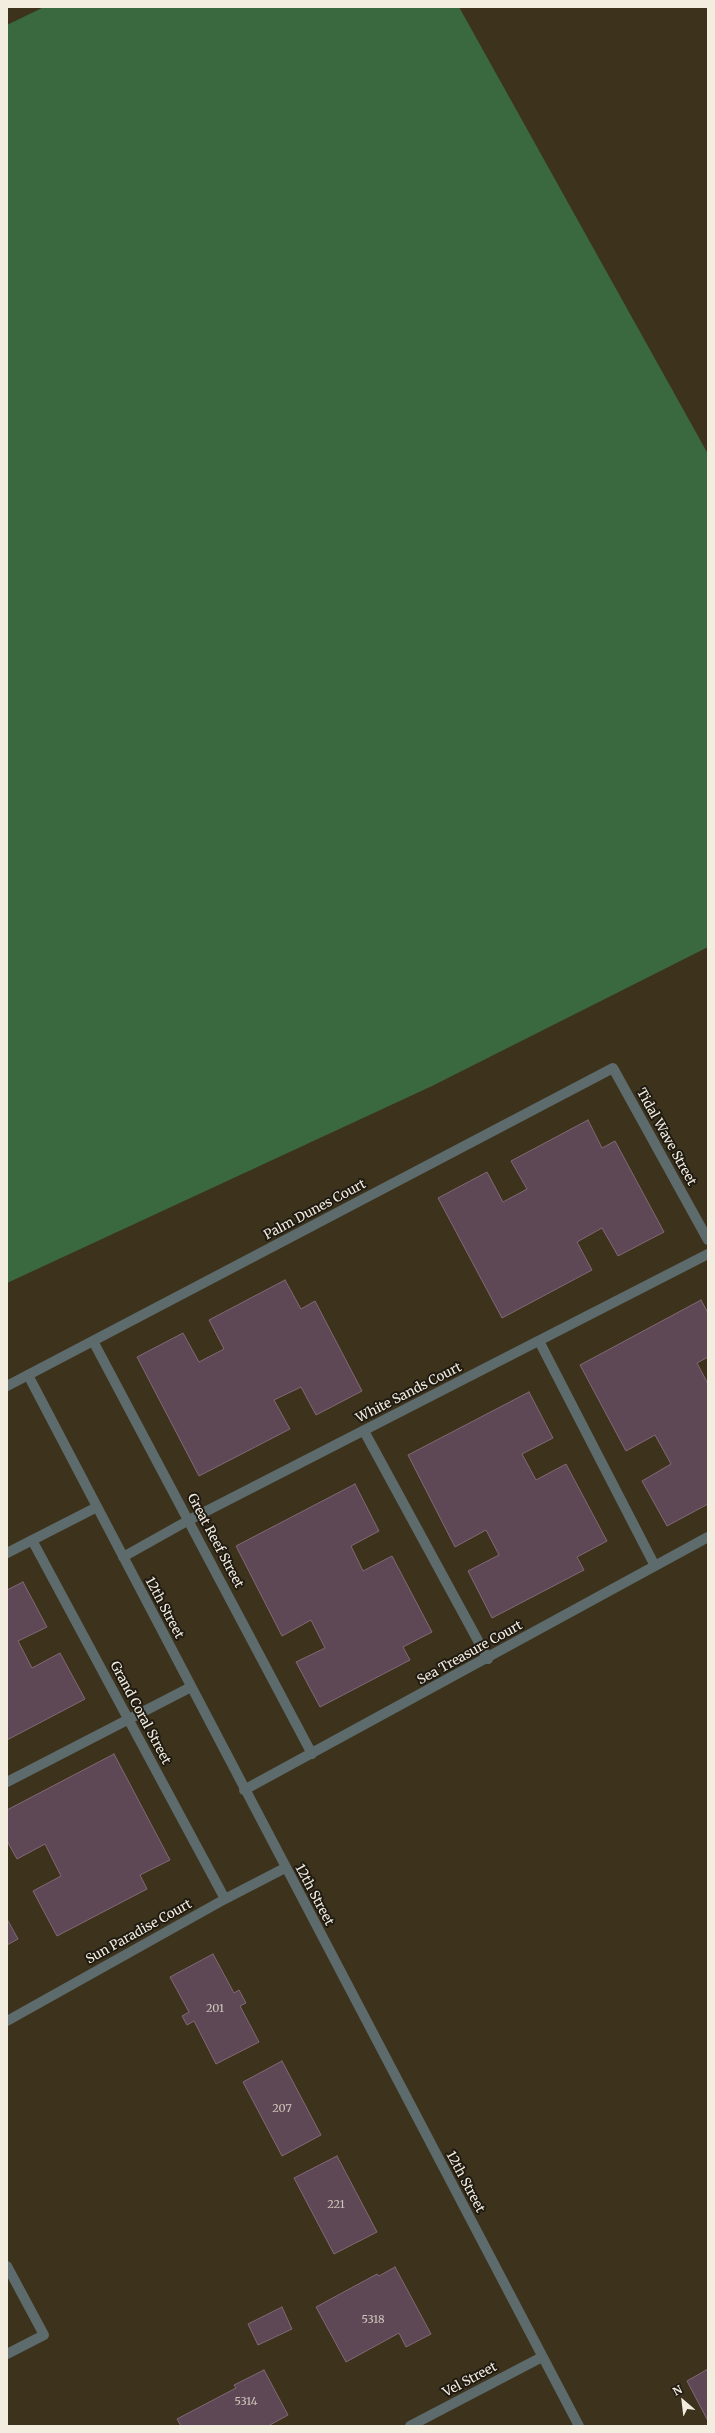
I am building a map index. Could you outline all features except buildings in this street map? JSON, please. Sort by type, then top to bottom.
[{"type":"street","name":"Tidal Wave Street","points":[[613,1068],[708,1240]]},
{"type":"street","name":"Palm Dunes Court","points":[[7,1386],[613,1068]]},
{"type":"street","name":"White Sands Court","points":[[123,1557],[189,1520],[708,1254]]},
{"type":"street","name":"Great Reef Street","points":[[93,1341],[312,1754]]},
{"type":"street","points":[[539,1341],[655,1566]]},
{"type":"street","name":"12th Street","points":[[28,1375],[244,1790],[579,2426]]},
{"type":"street","points":[[364,1431],[488,1658]]},
{"type":"street","points":[[7,1553],[97,1506]]},
{"type":"street","name":"Sea Treasure Court","points":[[244,1790],[708,1537]]},
{"type":"street","name":"Grand Coral Street","points":[[32,1540],[225,1899]]},
{"type":"street","points":[[7,1782],[191,1686]]},
{"type":"street","name":"Sun Paradise Court","points":[[7,2021],[225,1899],[285,1868]]},
{"type":"street","points":[[7,2266],[44,2335],[7,2354]]},
{"type":"street","name":"Vel Street","points":[[410,2426],[542,2357]]},
{"type":"green space","points":[[44,7],[459,7],[708,454],[708,947],[432,1086],[7,1283],[7,25]]}]
